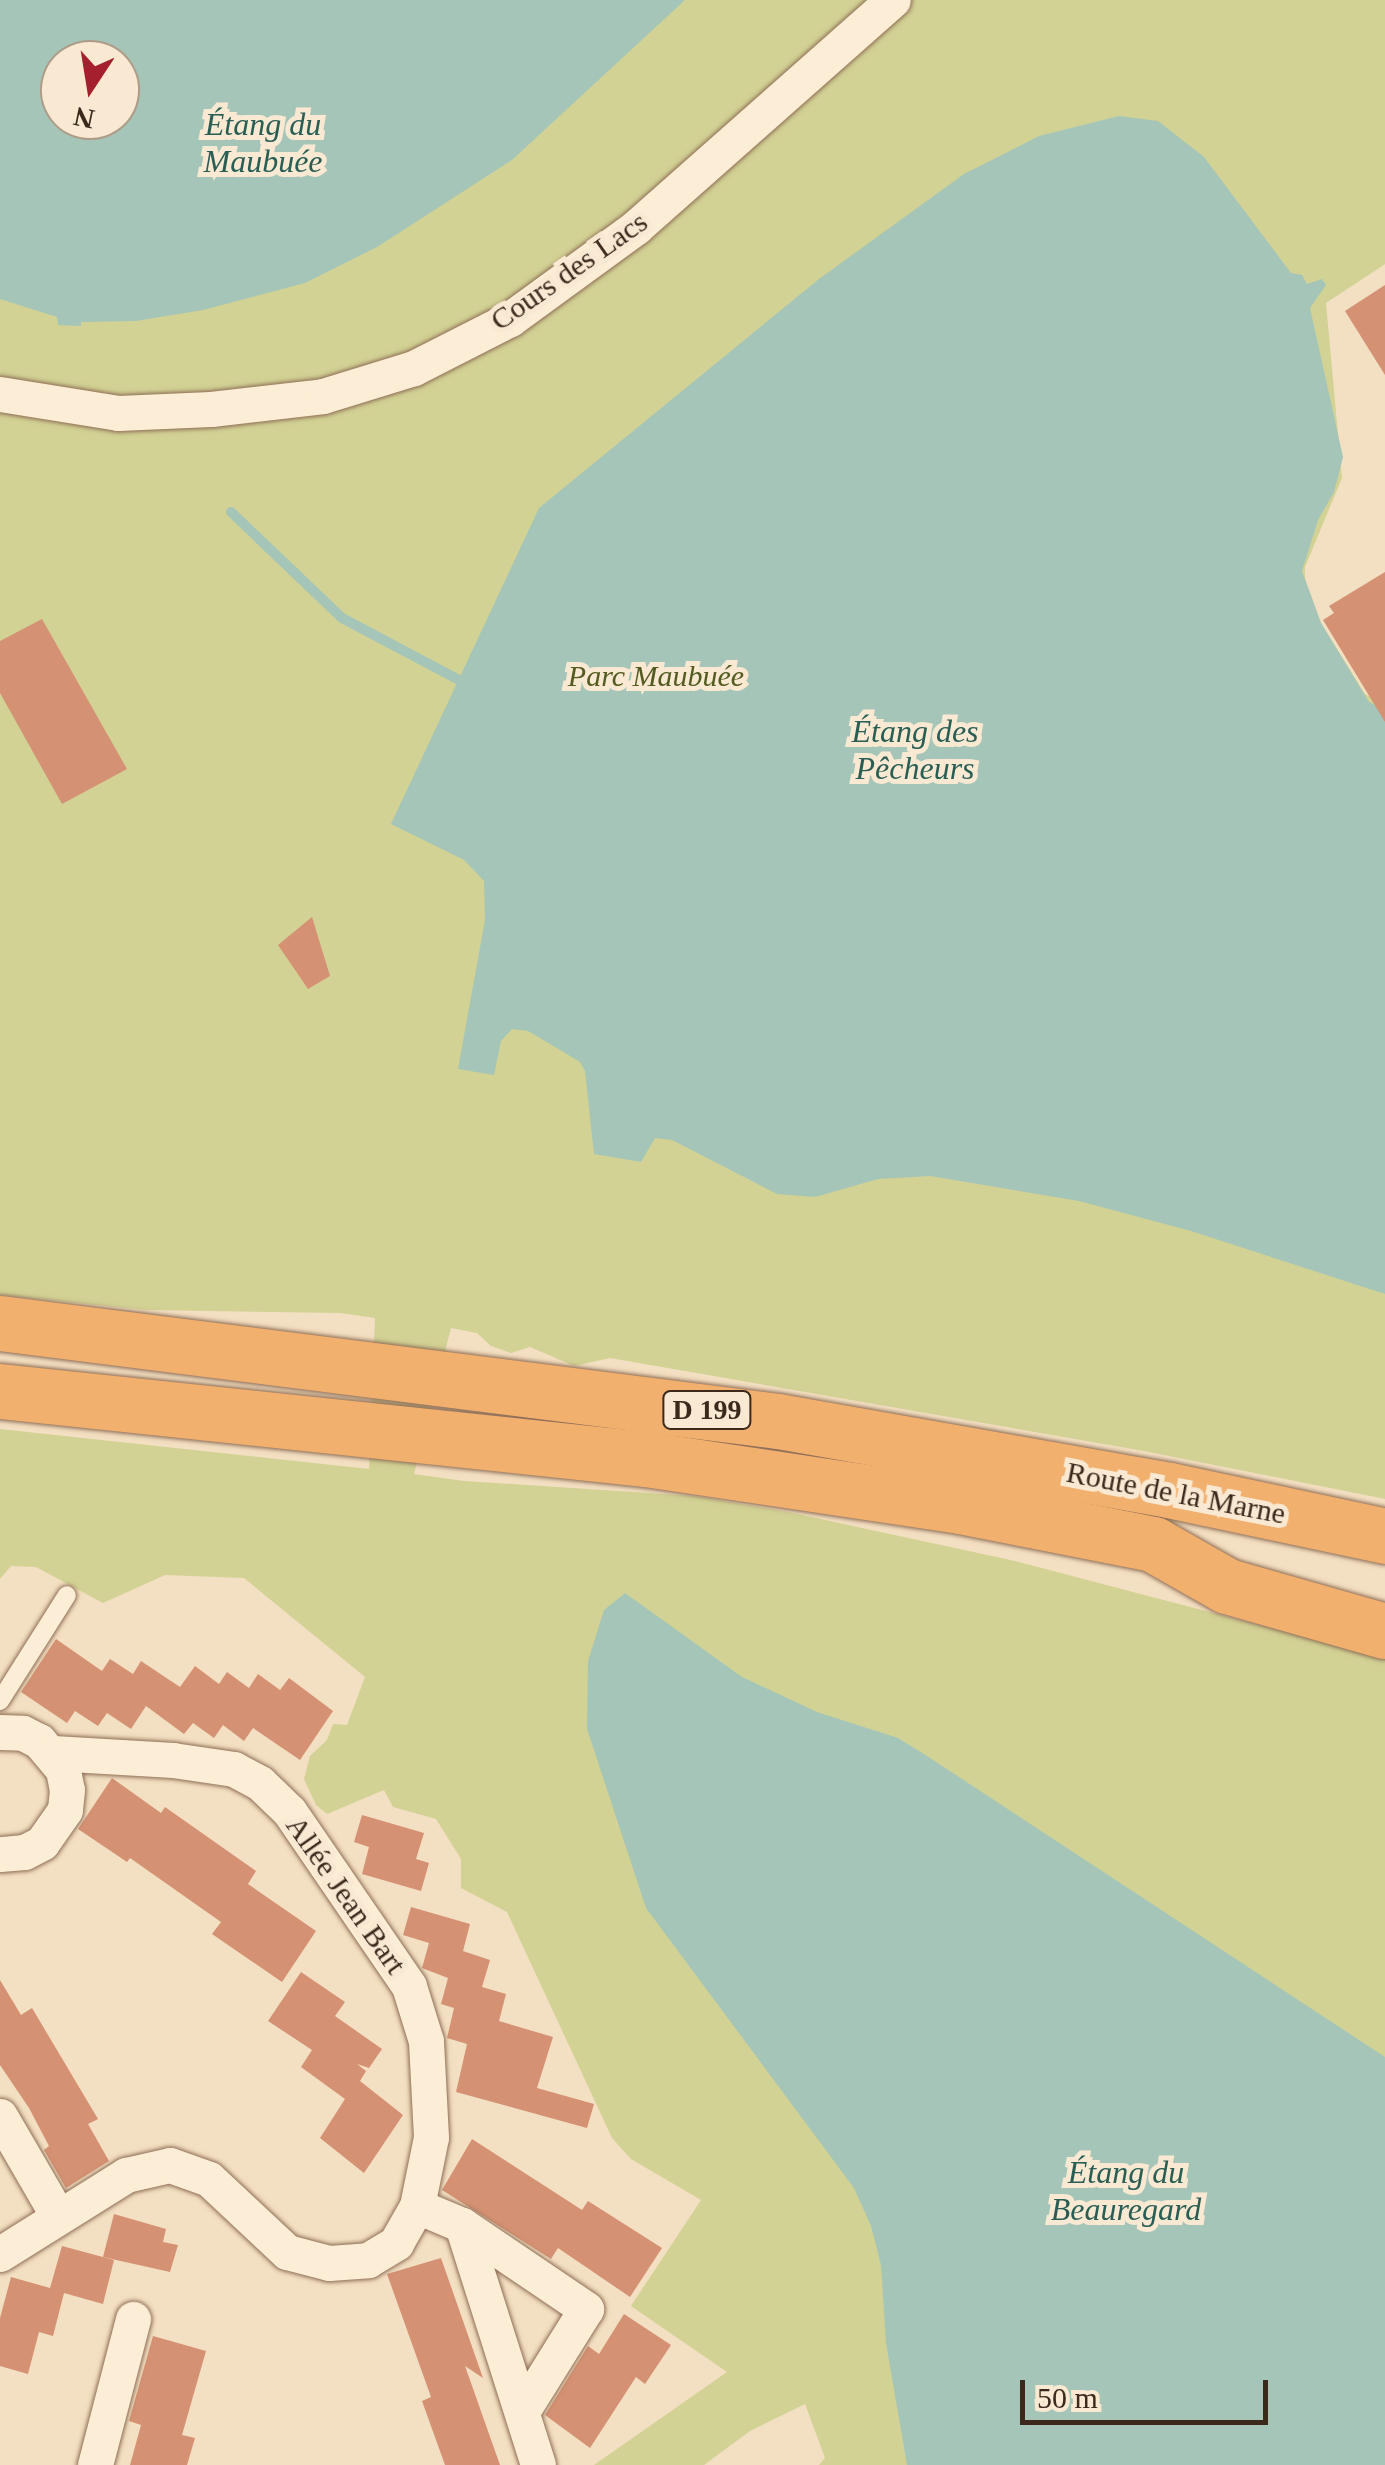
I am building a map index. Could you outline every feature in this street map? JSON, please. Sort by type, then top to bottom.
[{"type":"highway","name":"Route de la Marne","points":[[0,1323],[778,1420],[967,1452],[1385,1536]]},
{"type":"highway","name":"D 199","points":[[0,1391],[734,1472],[960,1506],[1153,1544]]},
{"type":"highway","name":"Route de la Marne","points":[[1153,1544],[1385,1596]]},
{"type":"highway","points":[[1153,1544],[1227,1586],[1385,1632]]},
{"type":"street","name":"Cours des Lacs","points":[[0,394],[118,413],[210,409],[322,396],[414,368],[510,319],[636,227],[893,0]]},
{"type":"street","name":"Allée Jean Bart","points":[[0,2254],[126,2175],[170,2165],[209,2179],[287,2252],[328,2264],[368,2260],[396,2243],[417,2206],[431,2138],[426,2041],[409,1986],[289,1811],[260,1783],[234,1768],[53,1752],[1,1719]]},
{"type":"street","points":[[0,1854],[24,1852],[56,1828],[68,1790],[53,1752]]},
{"type":"street","points":[[0,2116],[58,2216]]},
{"type":"street","points":[[417,2206],[462,2225],[586,2309],[523,2410]]},
{"type":"street","points":[[462,2225],[538,2464]]},
{"type":"street","points":[[95,2465],[133,2319]]},
{"type":"lane","points":[[1,1719],[67,1595]]},
{"type":"green space","name":"Parc Maubuée","points":[[0,0],[1385,0],[1385,264],[1326,303],[1342,478],[1305,567],[1305,579],[1321,623],[1365,694],[1385,705],[1385,1499],[1144,1451],[610,1358],[574,1366],[530,1347],[511,1353],[491,1346],[477,1333],[451,1328],[414,1474],[464,1481],[694,1496],[788,1512],[1015,1561],[1385,1658],[1385,2465],[819,2465],[825,2458],[805,2404],[750,2431],[704,2465],[594,2465],[727,2372],[631,2306],[701,2200],[631,2159],[612,2138],[507,1912],[461,1888],[461,1859],[436,1819],[393,1807],[384,1790],[327,1814],[316,1805],[304,1779],[310,1756],[327,1740],[333,1724],[347,1725],[365,1677],[244,1578],[165,1575],[103,1603],[36,1567],[11,1566],[0,1579],[0,1429],[369,1469],[375,1318],[341,1313],[146,1310],[0,1295]]},
{"type":"water","name":"Étang du Maubuée","points":[[0,0],[685,0],[512,160],[377,247],[305,283],[203,310],[136,321],[81,322],[81,326],[58,325],[57,317],[0,299]]},
{"type":"water","name":"Étang des Pêcheurs","points":[[1119,116],[1158,121],[1204,157],[1291,273],[1302,275],[1307,284],[1322,279],[1326,285],[1310,308],[1343,457],[1334,492],[1318,520],[1302,571],[1321,623],[1369,702],[1385,710],[1385,1294],[1191,1231],[1079,1201],[930,1176],[878,1179],[815,1197],[777,1194],[672,1140],[655,1138],[641,1162],[594,1154],[585,1071],[580,1062],[528,1031],[512,1029],[501,1041],[494,1075],[458,1069],[485,920],[484,881],[464,860],[391,824],[539,508],[819,279],[964,174],[1039,136]]},
{"type":"water","name":"Étang du Beauregard","points":[[625,1593],[742,1677],[817,1712],[898,1738],[1385,2057],[1385,2465],[907,2465],[886,2343],[881,2265],[871,2226],[854,2188],[646,1908],[587,1729],[588,1661],[604,1610]]},
{"type":"building","points":[[1385,285],[1385,375],[1345,311]]},
{"type":"building","points":[[1385,572],[1385,722],[1323,620],[1334,613],[1329,606]]},
{"type":"building","points":[[42,619],[127,769],[62,804],[0,693],[0,641]]},
{"type":"building","points":[[312,917],[330,976],[308,989],[278,945]]},
{"type":"building","points":[[56,1639],[102,1671],[110,1659],[133,1674],[141,1661],[180,1687],[195,1666],[219,1684],[227,1672],[249,1688],[258,1674],[280,1690],[289,1678],[333,1711],[300,1760],[253,1728],[244,1741],[223,1725],[214,1738],[193,1723],[184,1734],[146,1706],[131,1729],[107,1713],[98,1726],[75,1711],[67,1723],[21,1692]]},
{"type":"building","points":[[112,1778],[161,1813],[165,1807],[256,1871],[248,1884],[316,1931],[282,1982],[212,1934],[221,1922],[130,1858],[127,1862],[78,1829]]},
{"type":"building","points":[[362,1815],[424,1833],[416,1859],[429,1863],[421,1891],[362,1874],[369,1847],[354,1842]]},
{"type":"building","points":[[411,1907],[470,1924],[463,1951],[490,1960],[482,1987],[506,1994],[499,2021],[553,2037],[537,2088],[594,2104],[587,2128],[456,2092],[467,2044],[447,2038],[454,2008],[441,2004],[448,1978],[422,1968],[429,1943],[403,1935]]},
{"type":"building","points":[[301,1972],[345,2002],[335,2016],[382,2049],[369,2068],[357,2064],[366,2071],[360,2081],[403,2115],[364,2173],[320,2138],[345,2099],[301,2067],[312,2050],[268,2021]]},
{"type":"building","points":[[0,1980],[21,2015],[32,2008],[98,2119],[88,2124],[109,2161],[66,2188],[44,2150],[49,2146],[29,2108],[0,2065]]},
{"type":"building","points":[[472,2139],[582,2210],[588,2201],[662,2248],[630,2297],[558,2248],[551,2259],[442,2190]]},
{"type":"building","points":[[114,2214],[166,2229],[163,2242],[178,2245],[170,2272],[103,2257]]},
{"type":"building","points":[[62,2246],[114,2260],[103,2304],[64,2293],[53,2336],[39,2332],[28,2374],[0,2366],[0,2318],[11,2277],[50,2288]]},
{"type":"building","points":[[441,2258],[483,2378],[465,2366],[500,2465],[445,2465],[422,2401],[431,2397],[387,2274]]},
{"type":"building","points":[[624,2314],[671,2345],[645,2384],[636,2377],[590,2448],[545,2415],[588,2346],[599,2354]]},
{"type":"building","points":[[153,2336],[206,2351],[182,2435],[195,2438],[187,2465],[130,2465],[141,2425],[129,2421]]},
{"type":"waterway","points":[[231,512],[342,618],[457,679]]}]
